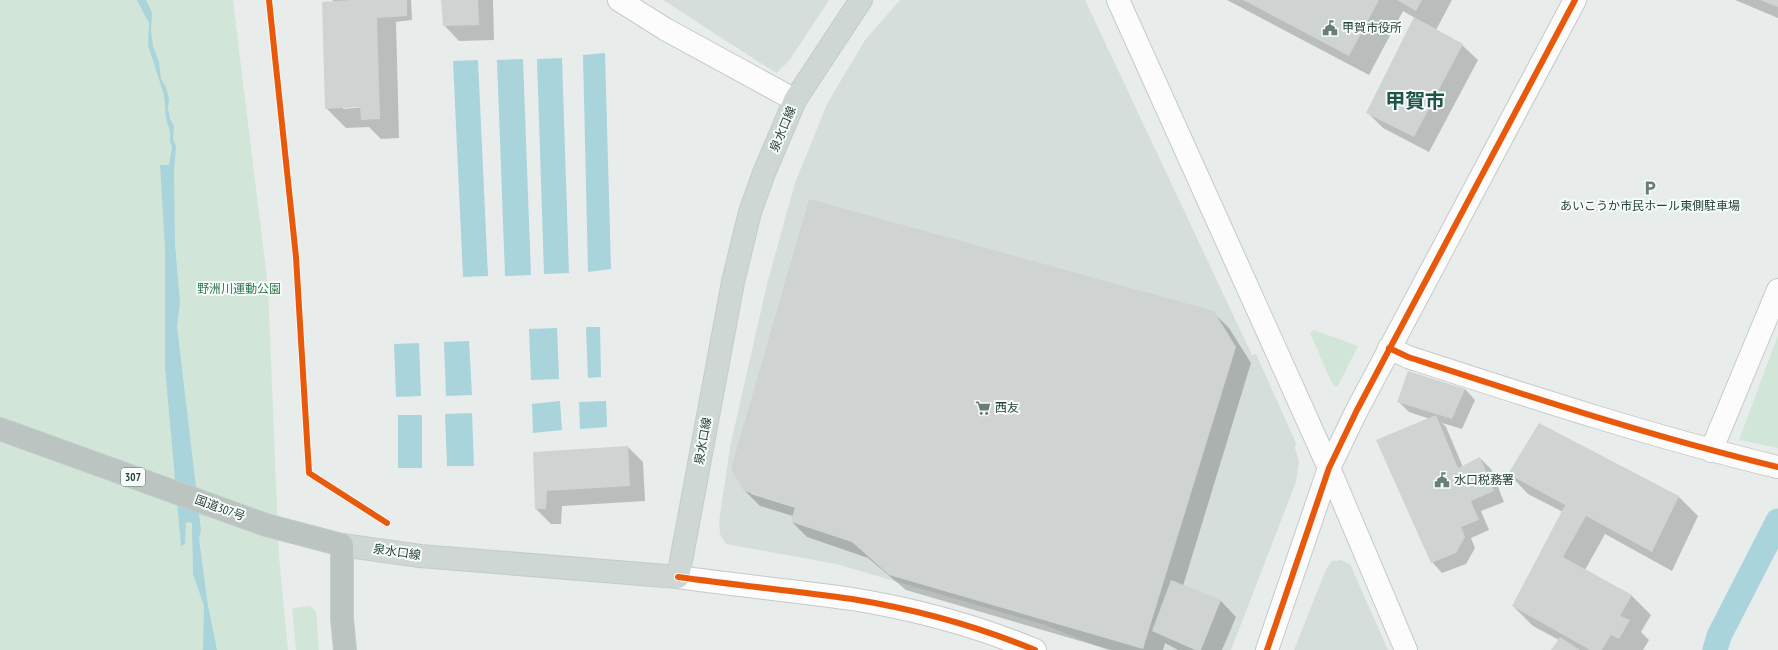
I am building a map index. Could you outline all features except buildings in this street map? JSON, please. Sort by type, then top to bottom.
[{"type":"highway","name":"国道307号","points":[[0,429],[266,525],[342,545]]},
{"type":"highway","points":[[342,545],[342,619],[345,650]]},
{"type":"main road","name":"泉水口線","points":[[342,545],[420,556],[678,577],[733,282],[750,212],[764,173],[795,100],[862,0]]},
{"type":"street","points":[[619,0],[665,29],[795,100]]},
{"type":"street","points":[[1118,0],[1330,468],[1406,650]]},
{"type":"street","points":[[1267,650],[1330,468],[1356,410],[1575,0]]},
{"type":"street","points":[[1712,451],[1778,290]]},
{"type":"street","points":[[1389,348],[1408,357],[1577,412],[1712,451],[1778,467]]},
{"type":"street","points":[[678,577],[814,594],[890,606],[956,622],[1035,650]]},
{"type":"shaded area","points":[[663,0],[829,0],[789,61],[776,73]]},
{"type":"shaded area","points":[[900,0],[1085,0],[1252,355],[1256,354],[1296,443],[1295,448],[1299,461],[1296,482],[1231,650],[1106,650],[1045,625],[836,564],[726,544],[720,534],[719,522],[730,447],[767,284],[795,183],[828,102],[865,40]]},
{"type":"shaded area","points":[[1341,560],[1350,564],[1388,650],[1294,650],[1326,569],[1332,561]]},
{"type":"green space","name":"野洲川運動公園","points":[[0,0],[233,0],[268,287],[279,557],[288,650],[0,650]]},
{"type":"green space","points":[[1314,330],[1358,346],[1338,386],[1334,386],[1330,379],[1310,333]]},
{"type":"green space","points":[[1778,335],[1778,448],[1739,440]]},
{"type":"green space","points":[[310,606],[316,611],[319,650],[296,650],[292,608]]},
{"type":"water","points":[[137,0],[146,0],[152,13],[151,31],[153,46],[159,62],[161,79],[166,87],[169,99],[168,108],[170,119],[174,126],[173,139],[176,147],[174,170],[175,244],[180,303],[177,326],[201,530],[199,538],[207,600],[217,650],[203,650],[204,606],[193,574],[192,523],[186,522],[185,544],[181,546],[165,367],[165,249],[160,165],[169,165],[172,147],[166,118],[164,95],[148,45],[149,23]]},
{"type":"water","points":[[605,53],[611,269],[588,272],[583,55]]},
{"type":"water","points":[[562,58],[569,273],[544,274],[537,59]]},
{"type":"water","points":[[523,59],[531,275],[505,276],[497,60]]},
{"type":"water","points":[[478,60],[488,276],[463,277],[453,61]]},
{"type":"water","points":[[586,327],[600,327],[601,377],[588,378]]},
{"type":"water","points":[[557,328],[559,379],[531,380],[529,329]]},
{"type":"water","points":[[469,341],[472,395],[446,396],[444,342]]},
{"type":"water","points":[[419,343],[421,396],[396,397],[394,344]]},
{"type":"water","points":[[560,401],[562,430],[533,433],[532,404]]},
{"type":"water","points":[[606,401],[607,427],[580,429],[579,402]]},
{"type":"water","points":[[472,413],[474,466],[447,466],[445,414]]},
{"type":"water","points":[[398,415],[422,415],[422,468],[398,468]]},
{"type":"waterway","points":[[1715,650],[1719,636],[1778,521]]},
{"type":"cycle path","points":[[269,0],[296,257],[309,473],[387,523]]},
{"type":"cycle path","points":[[1267,650],[1329,468],[1357,410],[1575,0]]},
{"type":"cycle path","points":[[1389,348],[1408,357],[1592,416],[1685,443],[1778,467]]},
{"type":"cycle path","points":[[678,577],[875,603],[945,619],[991,633],[1035,650]]},
{"type":"place","name":"甲賀市役所","points":[[1330,28]]},
{"type":"place","name":"あいこうか市民ホール東側駐車場","points":[[1650,188]]},
{"type":"place","name":"西友","points":[[983,408]]},
{"type":"place","name":"水口税務署","points":[[1442,480]]},
{"type":"district","name":"甲賀市","points":[[1415,101]]}]
